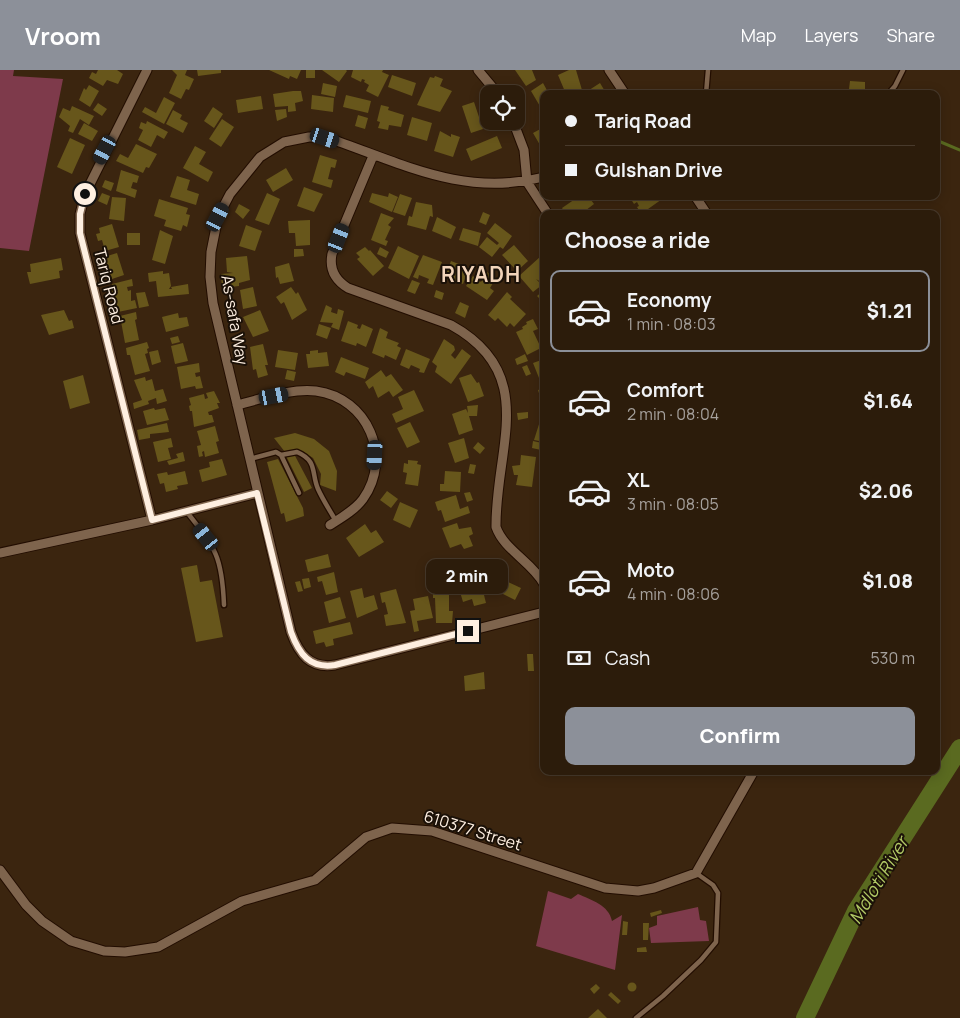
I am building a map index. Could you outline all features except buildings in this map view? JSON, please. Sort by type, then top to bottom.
[{"type":"street","name":"Tariq Road","points":[[147,70],[96,167],[85,194],[80,214],[80,233],[152,520]]},
{"type":"street","points":[[478,70],[490,85]]},
{"type":"street","points":[[608,70],[622,90]]},
{"type":"street","points":[[516,130],[524,150],[527,182],[545,210]]},
{"type":"street","name":"As-safa Way","points":[[540,178],[527,182],[450,180],[372,156],[325,138],[295,139],[277,145],[260,157],[230,194],[218,217],[214,234],[210,277],[215,312],[257,493],[291,632],[300,653],[313,664],[320,666],[335,665],[540,613]]},
{"type":"street","points":[[372,156],[332,254],[330,262],[333,273],[348,288],[451,325],[466,333],[480,344],[493,360],[500,372],[506,399],[496,527],[502,540],[530,566],[540,579]]},
{"type":"street","points":[[237,405],[296,392],[316,391],[336,396],[359,413],[374,438],[375,466],[364,497],[356,506],[333,523]]},
{"type":"street","points":[[0,553],[152,520],[257,493]]},
{"type":"street","points":[[696,873],[752,775]]},
{"type":"street","name":"610377 Street","points":[[0,870],[26,905],[63,936],[88,947],[126,952],[158,947],[242,901],[315,880],[366,837],[392,828],[432,831],[605,888],[625,891],[654,888],[696,873]]},
{"type":"lane","points":[[706,90],[708,70]]},
{"type":"lane","points":[[892,90],[903,70]]},
{"type":"lane","points":[[249,459],[276,452],[281,455],[299,492]]},
{"type":"lane","points":[[281,455],[297,452],[312,464],[317,487],[333,523]]},
{"type":"lane","points":[[186,511],[216,552],[223,579],[224,605]]},
{"type":"lane","points":[[636,1018],[663,996],[701,960],[716,942],[718,893],[713,885],[696,873]]},
{"type":"shaded area","points":[[0,70],[14,70],[13,76],[63,79],[29,251],[0,248]]},
{"type":"shaded area","points":[[548,891],[571,899],[578,894],[594,901],[607,911],[612,921],[622,915],[615,970],[536,946]]},
{"type":"shaded area","points":[[698,907],[700,920],[706,921],[709,941],[651,943],[649,928],[657,925],[657,916]]},
{"type":"waterway","points":[[940,142],[960,150]]},
{"type":"waterway","name":"Mdloti River","points":[[805,1018],[856,911],[960,748]]},
{"type":"district","name":"RIYADH","points":[[481,274]]},
{"type":"route","points":[[85,194],[80,214],[80,233],[152,520],[257,493],[291,632],[300,653],[313,664],[320,666],[335,665],[468,631]]}]
